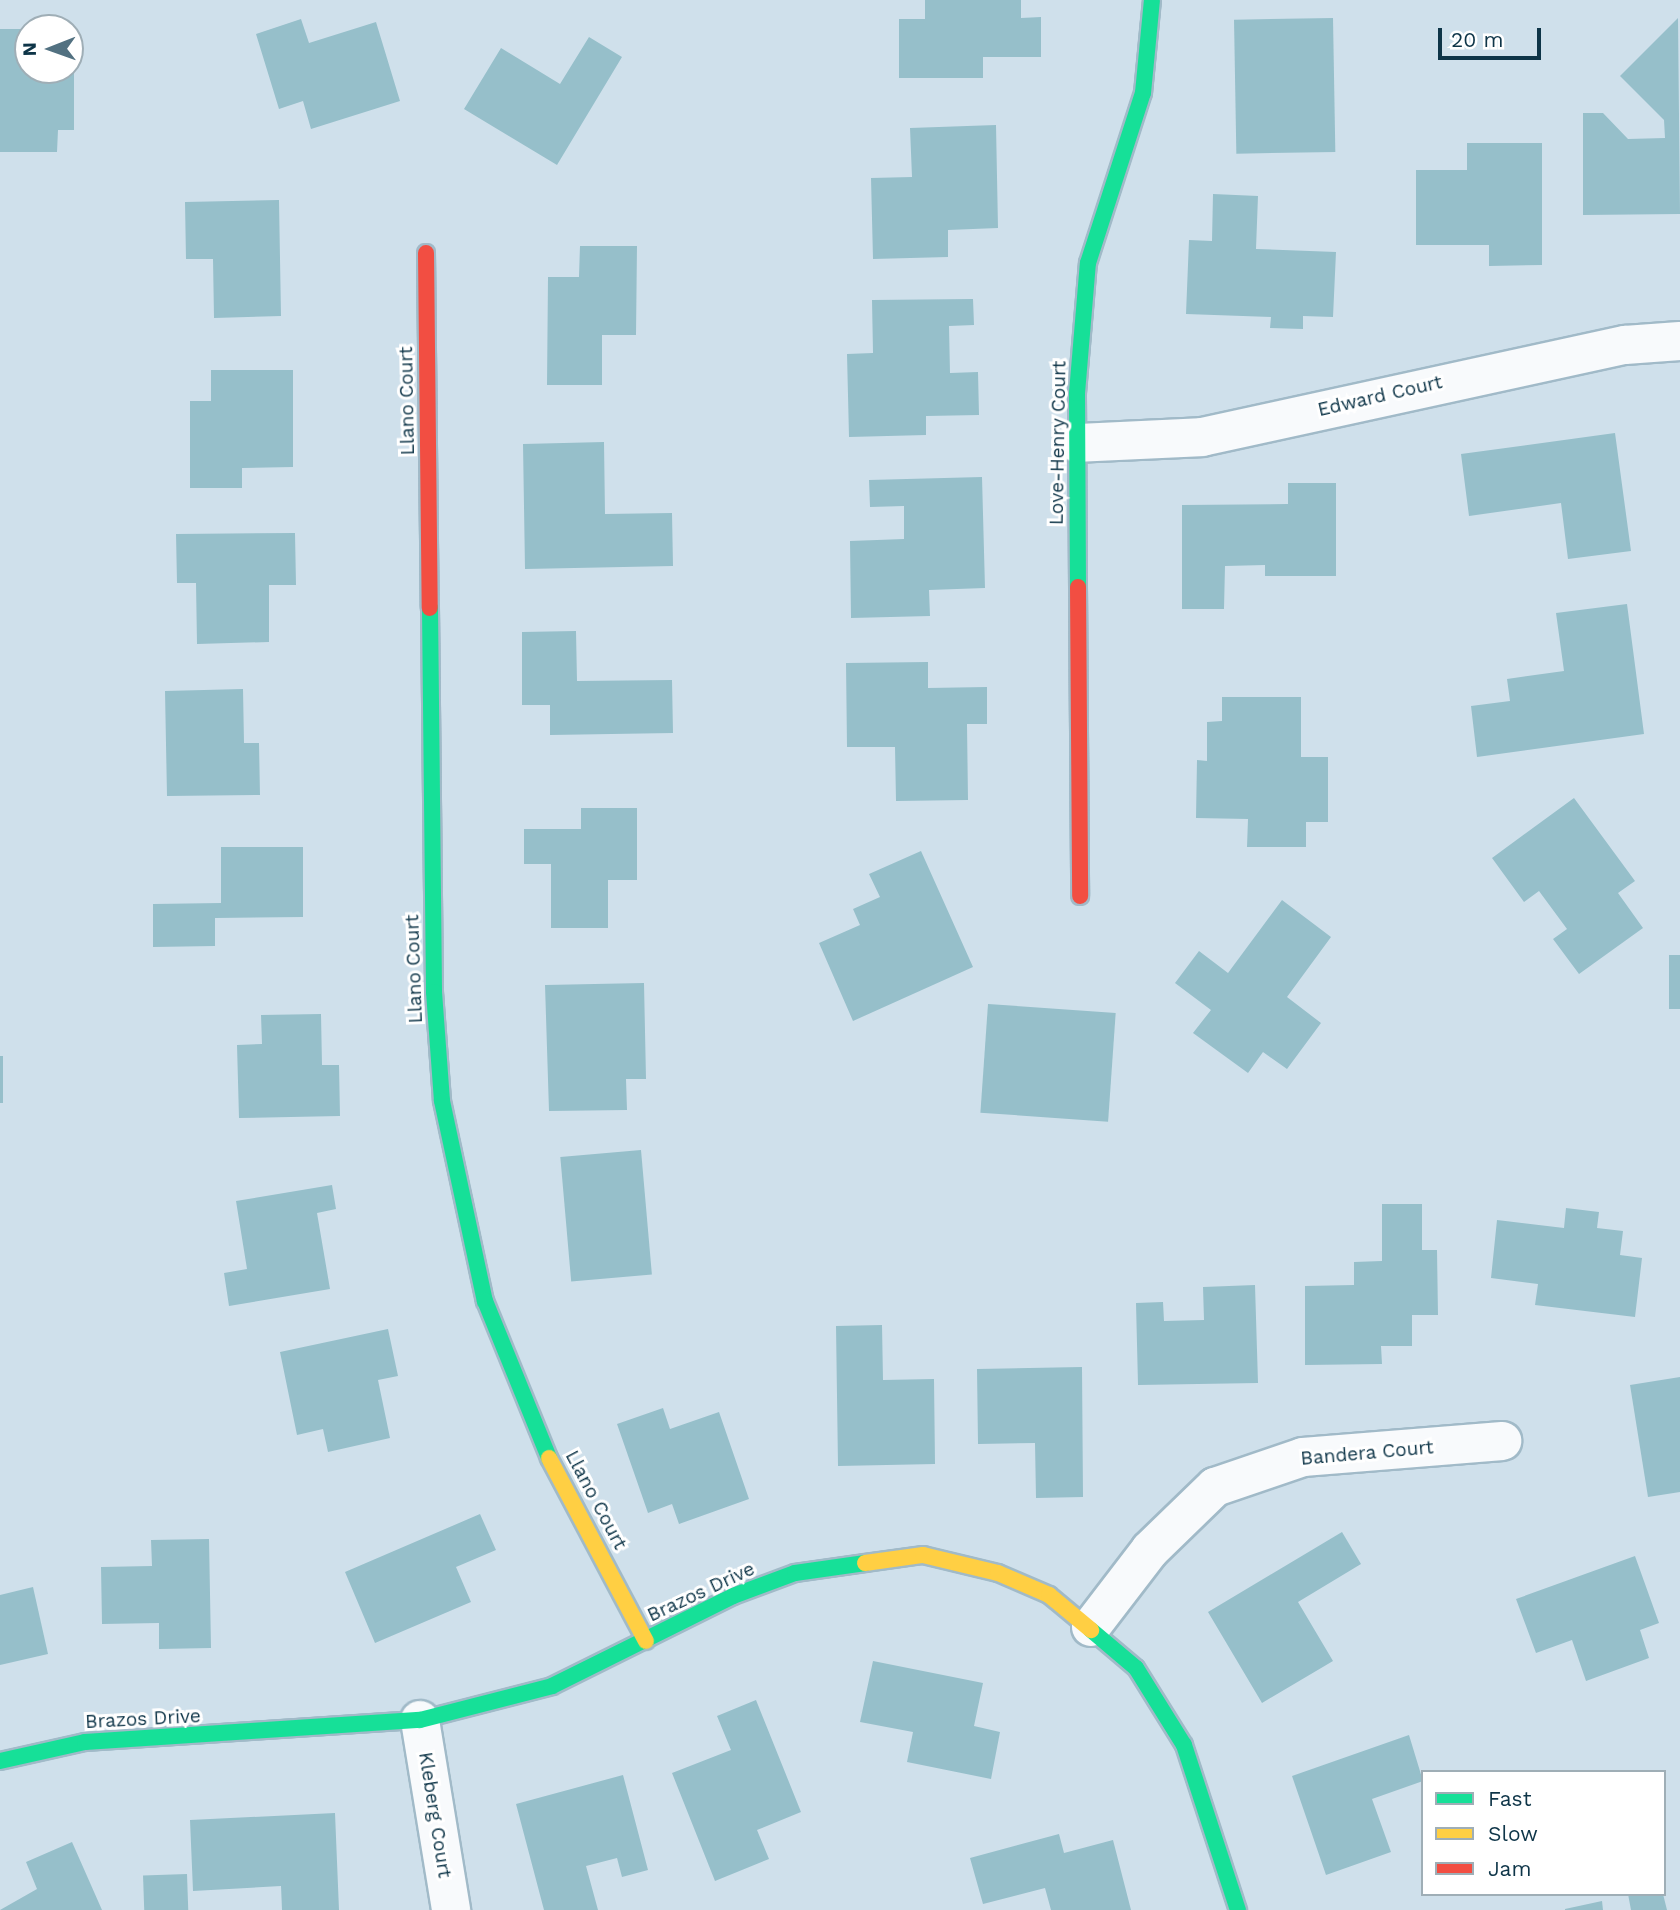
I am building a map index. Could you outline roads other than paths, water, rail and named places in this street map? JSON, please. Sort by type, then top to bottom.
[{"type":"street","name":"Love-Henry Court","points":[[1080,896],[1077,443],[1088,263],[1143,93],[1152,0]]},
{"type":"street","name":"Llano Court","points":[[426,253],[434,992],[442,1101],[485,1301],[542,1444],[646,1641]]},
{"type":"street","name":"Edward Court","points":[[1077,443],[1202,437],[1586,353],[1680,341]]},
{"type":"street","name":"Bandera Court","points":[[1091,1627],[1150,1550],[1215,1487],[1303,1457],[1502,1441]]},
{"type":"street","name":"Brazos Drive","points":[[0,1761],[85,1742],[420,1720],[552,1686],[795,1573],[923,1555],[998,1573],[1049,1595],[1091,1627],[1136,1668],[1184,1745],[1238,1910]]},
{"type":"street","name":"Kleberg Court","points":[[420,1720],[451,1910]]}]
